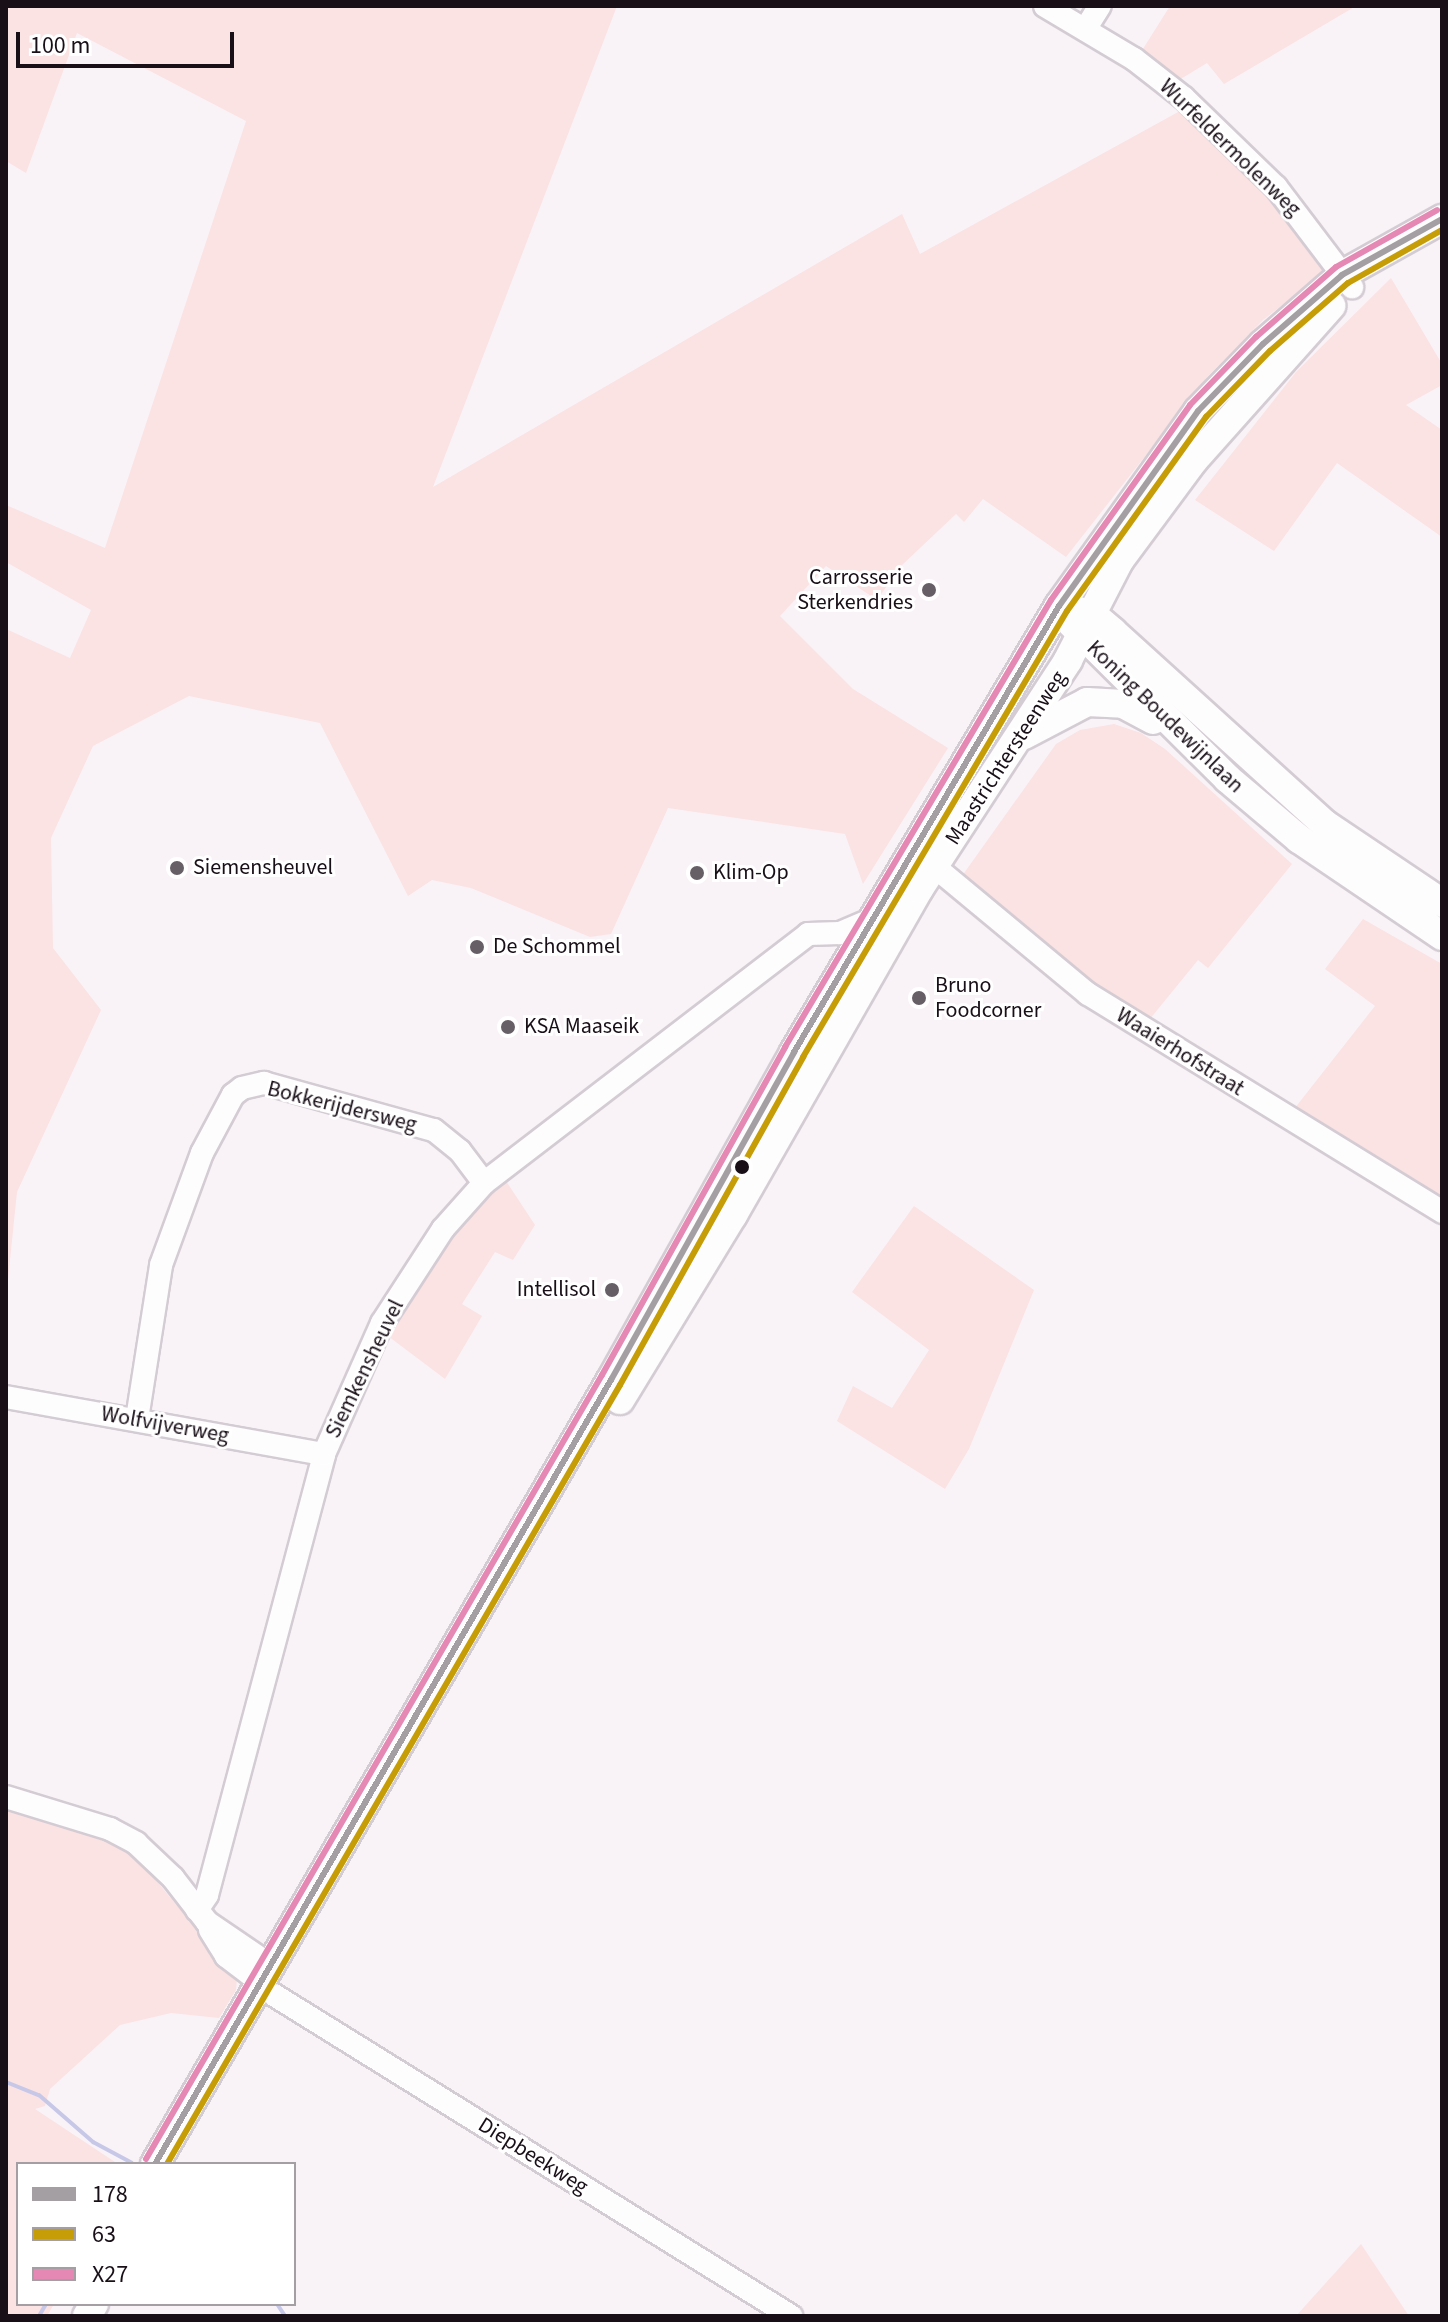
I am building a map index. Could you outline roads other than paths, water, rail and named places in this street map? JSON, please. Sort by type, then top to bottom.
[{"type":"main road","name":"Maastrichtersteenweg","points":[[242,2033],[268,1981],[715,1190],[845,945],[871,920],[1059,606],[1198,411],[1272,352],[1347,281],[1442,219]]},
{"type":"main road","name":"Maastrichtersteenweg","points":[[268,1981],[733,1215],[935,867],[1020,738],[1087,626],[1138,532],[1272,352]]},
{"type":"main road","name":"Koning Boudewijnlaan","points":[[1059,606],[1348,841],[1442,903]]},
{"type":"main road","name":"Koning Boudewijnlaan","points":[[1087,626],[1228,779],[1299,839],[1442,936]]},
{"type":"main road","points":[[1020,738],[1079,704],[1123,704],[1150,717],[1228,779]]},
{"type":"main road","points":[[715,1190],[715,1208],[733,1215]]},
{"type":"main road","points":[[156,2162],[242,2033]]},
{"type":"main road","points":[[176,2162],[242,2033]]},
{"type":"street","name":"Wurfeldermolenweg","points":[[1045,6],[1086,28],[1184,98],[1276,187],[1347,281]]},
{"type":"street","points":[[1086,28],[1100,6]]},
{"type":"street","name":"Waaierhofstraat","points":[[935,867],[1088,994],[1442,1212]]},
{"type":"street","name":"Siemkensheuvel","points":[[202,1916],[324,1454],[382,1323],[443,1229],[484,1183],[808,934],[845,945]]},
{"type":"street","name":"Bokkerijdersweg","points":[[137,1419],[161,1265],[196,1167],[233,1095],[264,1083],[434,1130],[460,1151],[484,1183]]},
{"type":"street","name":"Wolfvijverweg","points":[[6,1397],[324,1454]]},
{"type":"street","name":"Diepbeekweg","points":[[6,1797],[110,1829],[136,1843],[173,1878],[202,1916],[268,1981],[791,2316]]},
{"type":"waterway","points":[[6,2082],[39,2095],[93,2142],[130,2162]]},
{"type":"waterway","points":[[39,2316],[45,2306]]},
{"type":"waterway","points":[[278,2306],[285,2316]]},
{"type":"place","name":"Carrosserie Sterkendries","points":[[929,590]]},
{"type":"place","name":"Siemensheuvel","points":[[177,868]]},
{"type":"place","name":"Klim-Op","points":[[697,873]]},
{"type":"place","name":"De Schommel","points":[[477,947]]},
{"type":"place","name":"Bruno Foodcorner","points":[[919,998]]},
{"type":"place","name":"KSA Maaseik","points":[[508,1027]]},
{"type":"place","name":"Intellisol","points":[[612,1290]]}]
